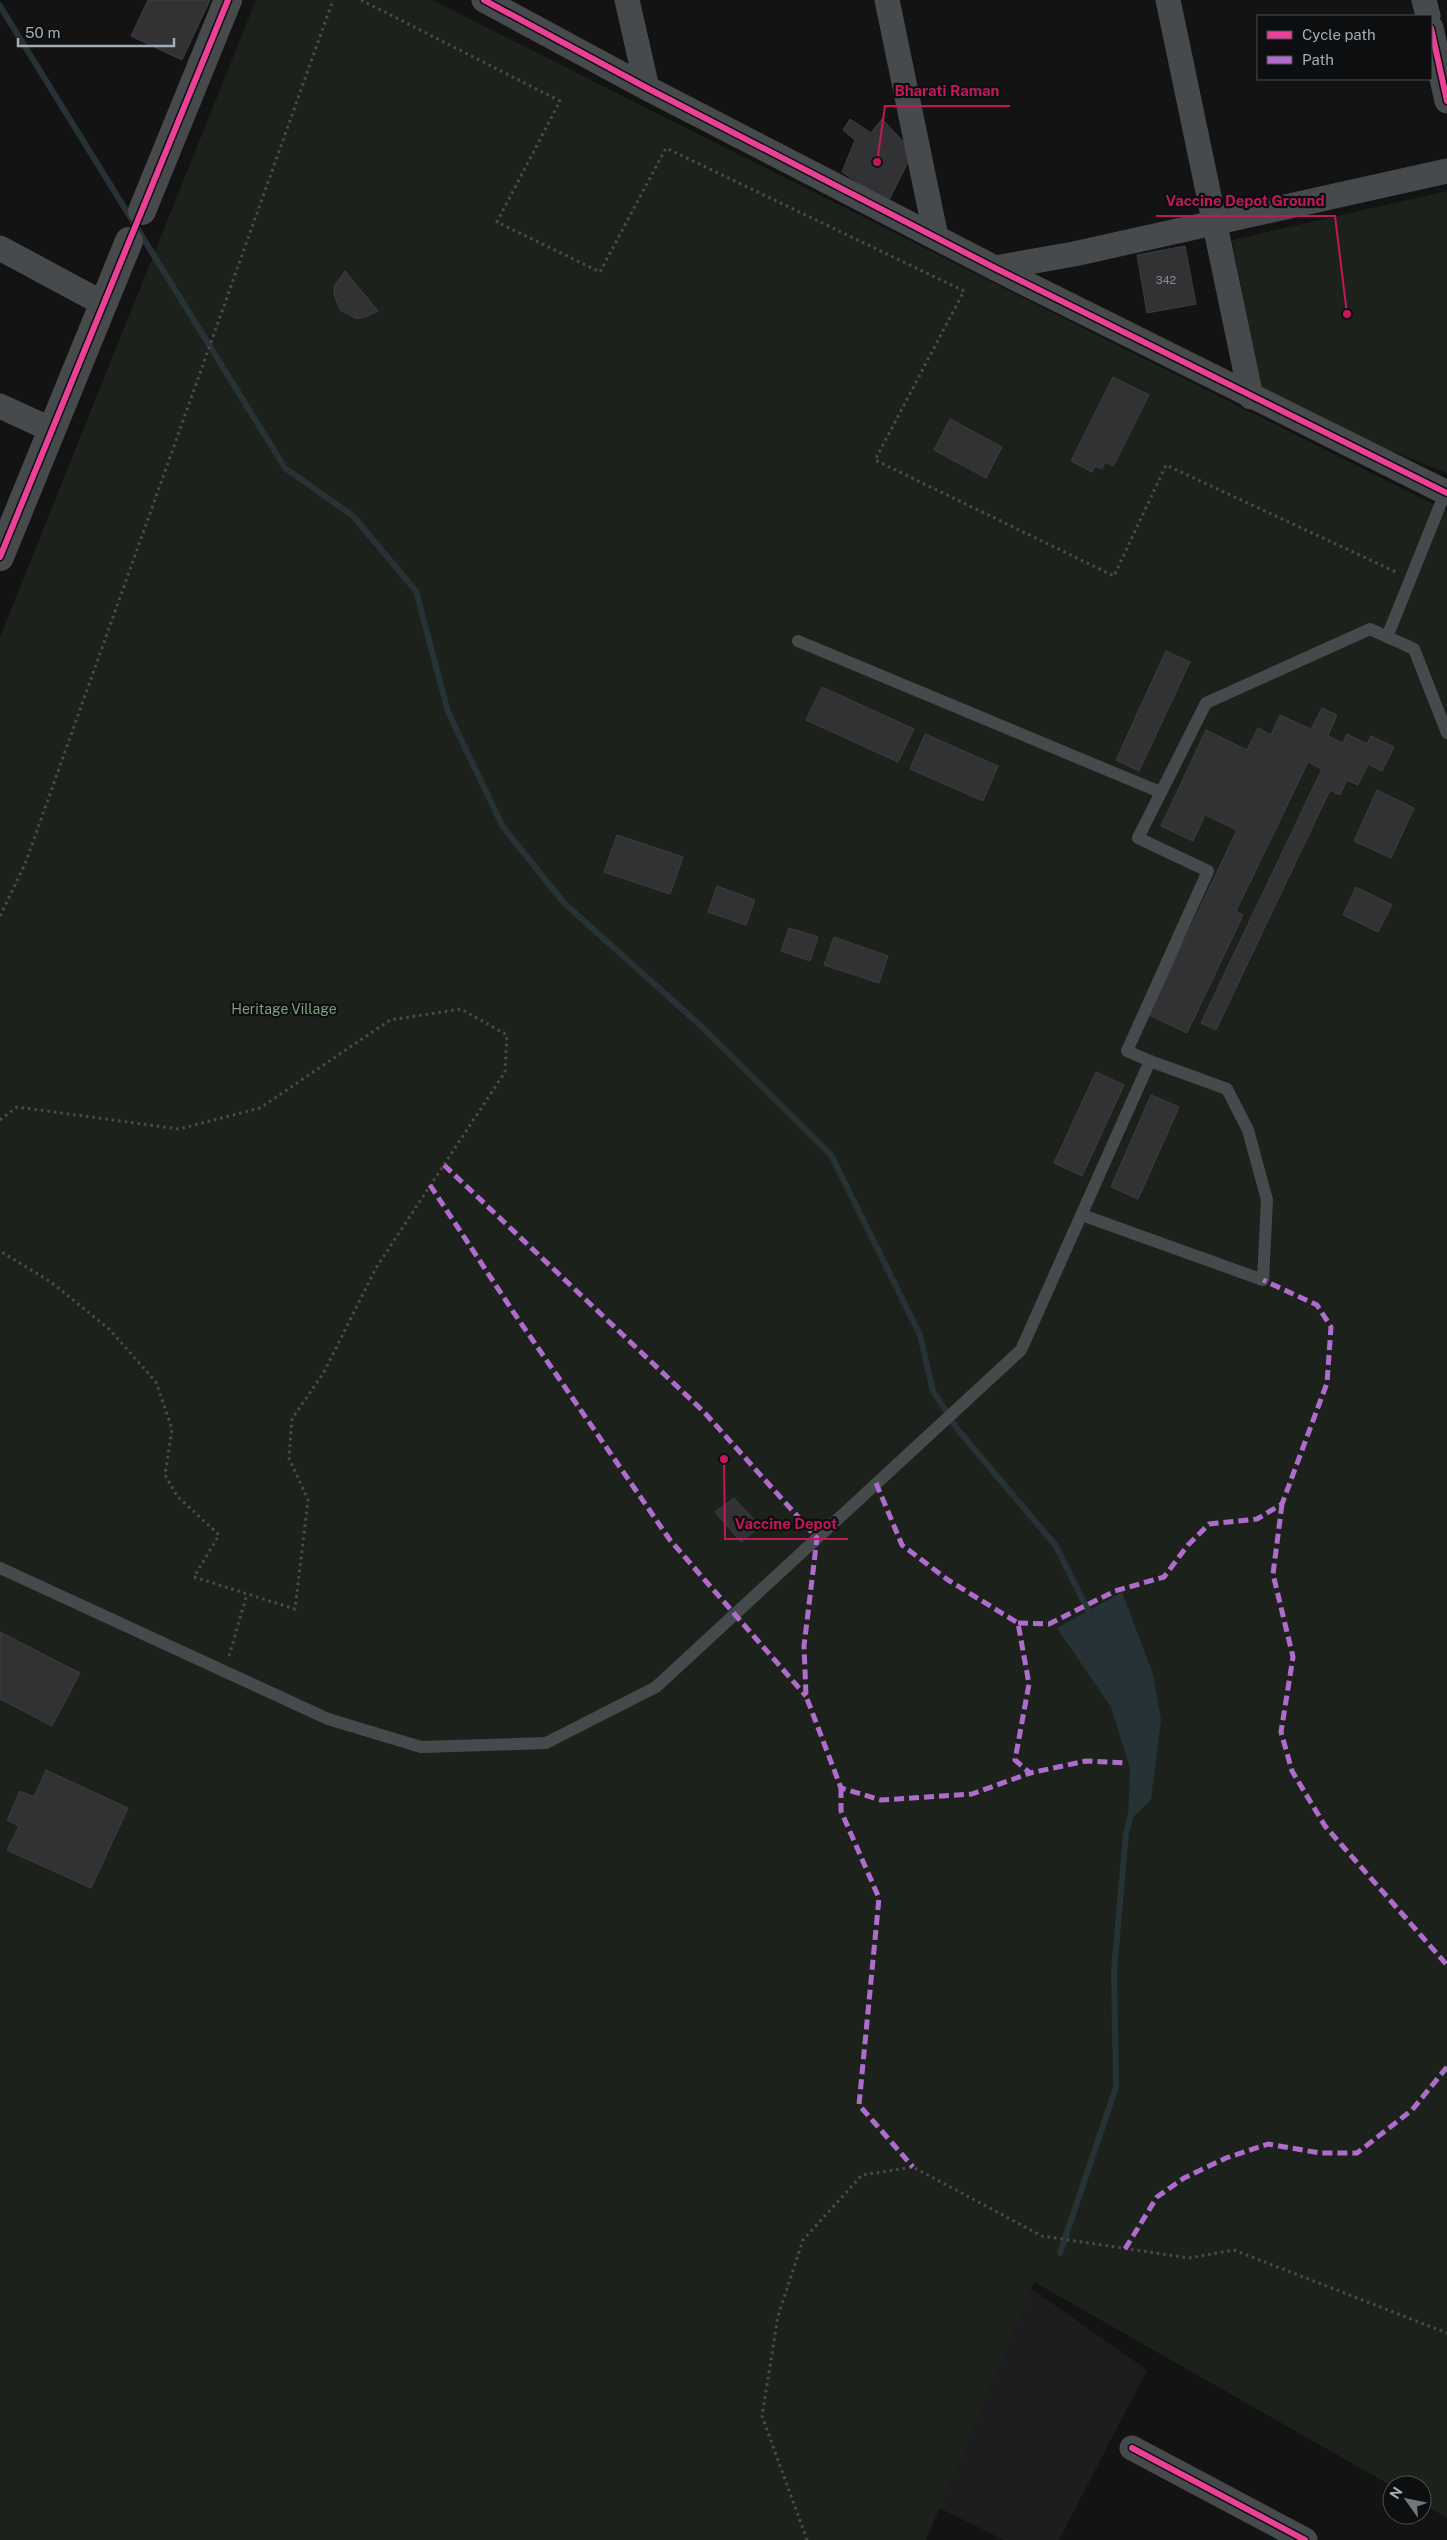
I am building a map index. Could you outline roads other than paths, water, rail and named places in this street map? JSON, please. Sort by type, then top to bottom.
[{"type":"street","points":[[142,211],[228,0]]},
{"type":"street","points":[[484,0],[647,88],[995,268],[1446,493]]},
{"type":"street","points":[[627,0],[647,88]]},
{"type":"street","points":[[887,0],[936,237]]},
{"type":"street","points":[[1168,0],[1252,397]]},
{"type":"street","points":[[1424,0],[1428,15]]},
{"type":"street","points":[[1432,33],[1447,101]]},
{"type":"street","points":[[995,268],[1074,254],[1447,171]]},
{"type":"street","points":[[0,557],[129,241]]},
{"type":"street","points":[[0,248],[104,304]]},
{"type":"street","points":[[0,406],[52,430]]},
{"type":"street","points":[[1132,2448],[1305,2540]]},
{"type":"lane","points":[[1387,637],[1446,493]]},
{"type":"lane","points":[[1082,1215],[1263,1280],[1268,1200],[1248,1130],[1227,1089],[1127,1051],[1208,871],[1138,838],[1206,702],[1370,629],[1414,649],[1447,733]]},
{"type":"lane","points":[[798,641],[1160,792]]},
{"type":"lane","points":[[0,1568],[328,1719],[421,1747],[546,1743],[656,1687],[920,1441],[1022,1350],[1150,1061]]},
{"type":"waterway","points":[[0,6],[285,468],[353,516],[416,591],[448,712],[503,827],[564,903],[700,1025],[831,1155],[920,1335],[933,1391],[958,1430],[1056,1546],[1092,1618]]},
{"type":"waterway","points":[[1060,2253],[1116,2087],[1114,1971],[1126,1833],[1131,1815]]},
{"type":"place","name":"Bharati Raman","points":[[877,162]]},
{"type":"place","name":"Vaccine Depot Ground","points":[[1347,314]]},
{"type":"place","name":"Vaccine Depot","points":[[724,1459]]},
{"type":"park label","name":"Heritage Village","points":[[284,1009]]}]
